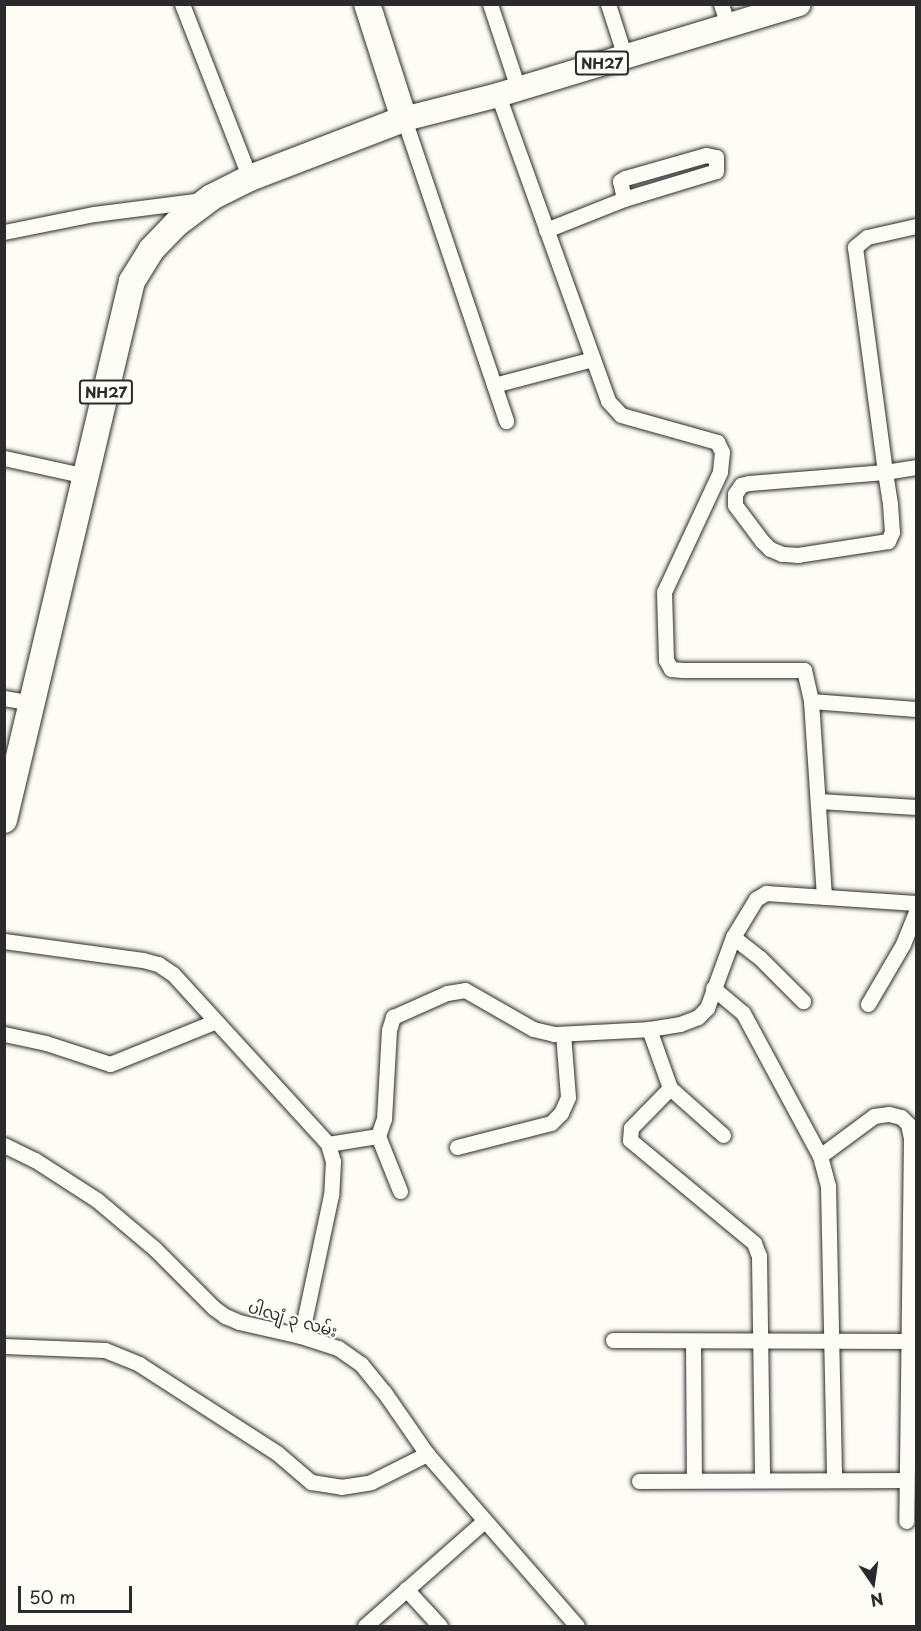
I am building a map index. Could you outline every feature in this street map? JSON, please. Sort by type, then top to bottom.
[{"type":"highway","points":[[367,4],[404,119]]},
{"type":"highway","name":"NH27","points":[[4,820],[9,780],[32,703],[132,281],[151,250],[170,230],[209,200],[250,178],[404,119]]},
{"type":"main road","name":"NH27","points":[[404,119],[508,92],[625,57],[724,15],[800,4]]},
{"type":"street","points":[[182,4],[250,178]]},
{"type":"street","points":[[490,4],[508,92],[546,230],[608,401],[621,415],[717,442],[735,494],[735,505],[770,549],[782,554],[798,555],[888,541],[892,532],[855,247],[867,237],[916,226]]},
{"type":"street","points":[[608,4],[625,57]]},
{"type":"street","points":[[404,119],[506,421]]},
{"type":"street","points":[[546,230],[624,199],[716,171],[718,165],[716,157],[706,155],[625,178],[620,181],[624,199]]},
{"type":"street","points":[[4,232],[94,214],[209,200]]},
{"type":"street","points":[[494,385],[593,359]]},
{"type":"street","points":[[722,452],[720,472],[664,592],[666,660],[672,669],[684,670],[804,670],[811,701],[824,897]]},
{"type":"street","points":[[4,458],[86,476]]},
{"type":"street","points":[[735,494],[741,485],[748,483],[885,472],[916,467]]},
{"type":"street","points":[[4,698],[32,703]]},
{"type":"street","points":[[811,701],[916,709]]},
{"type":"street","points":[[819,801],[916,807]]},
{"type":"street","points":[[400,1191],[378,1136],[384,1119],[389,1030],[393,1017],[447,993],[465,990],[533,1029],[564,1034],[649,1029],[680,1024],[698,1017],[706,1008],[733,937],[756,899],[766,893],[916,903]]},
{"type":"street","points":[[868,1004],[903,944],[916,911]]},
{"type":"street","points":[[733,937],[760,958],[803,1001]]},
{"type":"street","points":[[4,941],[158,964],[172,974],[328,1144],[333,1161],[331,1196],[302,1336]]},
{"type":"street","points":[[713,988],[743,1013],[820,1156],[828,1186],[831,1223],[834,1480]]},
{"type":"street","points":[[4,1034],[46,1043],[110,1064],[214,1022]]},
{"type":"street","points":[[649,1029],[670,1088],[723,1135]]},
{"type":"street","points":[[457,1147],[551,1123],[561,1113],[568,1097],[564,1034]]},
{"type":"street","points":[[670,1088],[632,1128],[630,1140],[754,1243],[759,1256],[762,1480]]},
{"type":"street","points":[[820,1156],[874,1116],[889,1114],[901,1117],[908,1124],[911,1138],[906,1521]]},
{"type":"street","points":[[328,1144],[378,1136]]},
{"type":"street","name":"ပါလျံ ၃ လမ်း","points":[[4,1145],[35,1160],[97,1200],[155,1249],[214,1308],[225,1316],[239,1322],[302,1336],[338,1348],[361,1364],[384,1392],[427,1454],[578,1626]]},
{"type":"street","points":[[614,1340],[908,1341]]},
{"type":"street","points":[[693,1342],[694,1480]]},
{"type":"street","points":[[4,1346],[105,1350],[140,1364],[278,1454],[311,1482],[340,1487],[371,1482],[427,1454]]},
{"type":"street","points":[[639,1481],[906,1480]]},
{"type":"street","points":[[365,1626],[484,1521]]},
{"type":"street","points":[[406,1588],[440,1626]]}]
